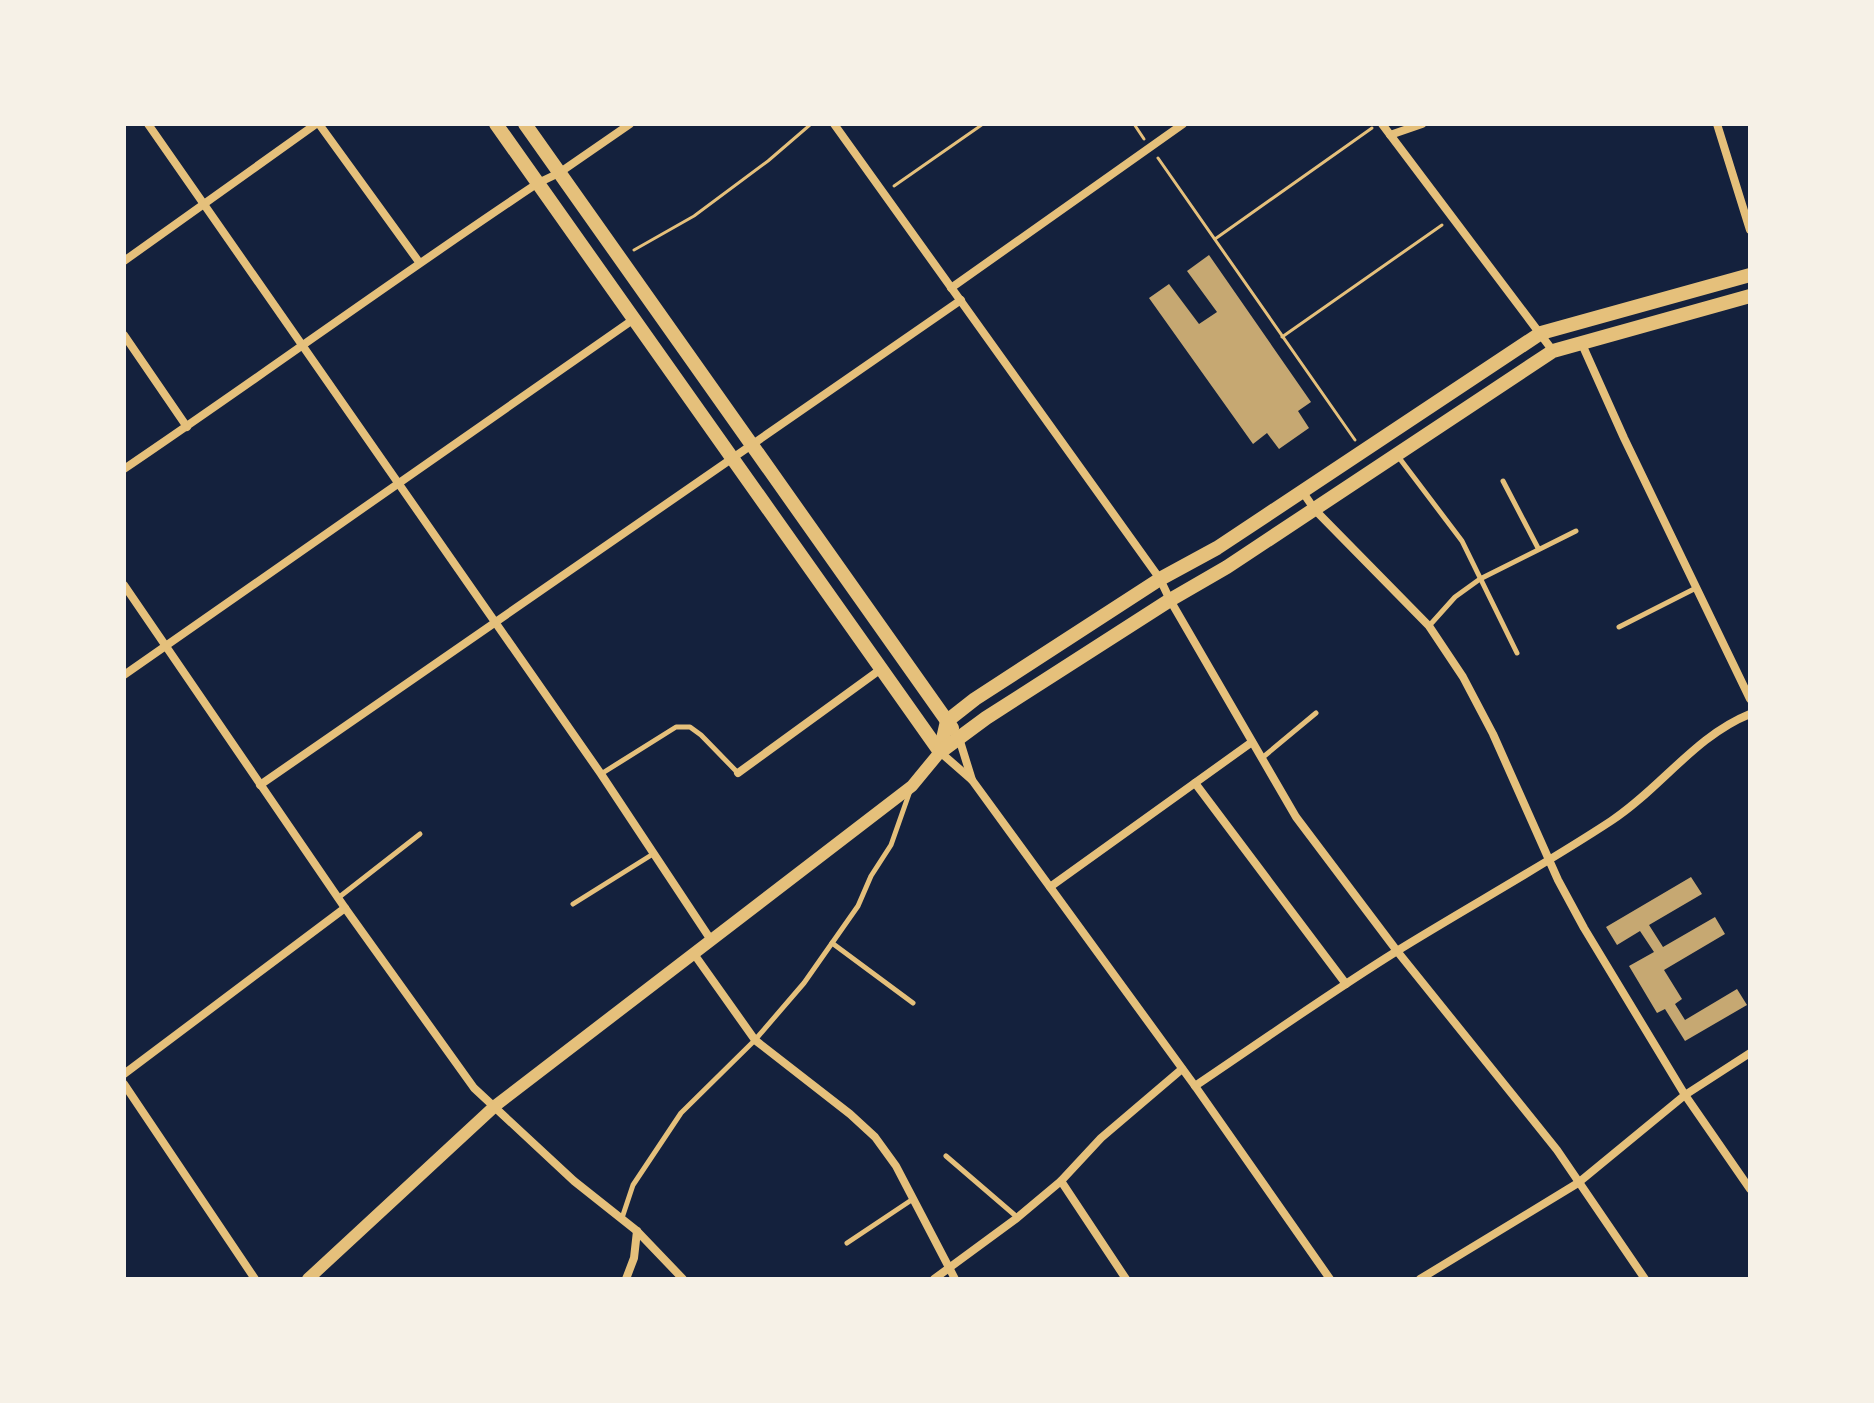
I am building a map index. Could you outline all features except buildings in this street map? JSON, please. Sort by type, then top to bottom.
[{"type":"main road","points":[[496,124],[940,752]]},
{"type":"main road","points":[[525,124],[959,738]]},
{"type":"main road","points":[[940,752],[947,721],[975,699],[1160,579],[1217,548],[1541,333],[1750,275]]},
{"type":"main road","points":[[940,752],[986,718],[1227,567],[1553,351],[1750,296]]},
{"type":"street","points":[[148,124],[601,774],[711,940]]},
{"type":"street","points":[[124,261],[318,124],[419,262]]},
{"type":"street","points":[[124,469],[419,262],[630,124]]},
{"type":"street","points":[[834,124],[1160,579],[1296,817],[1397,951],[1557,1150],[1645,1279]]},
{"type":"street","points":[[951,288],[1183,124]]},
{"type":"street","points":[[1380,124],[1553,351]]},
{"type":"street","points":[[1390,135],[1422,124]]},
{"type":"street","points":[[1717,124],[1750,230]]},
{"type":"street","points":[[260,785],[961,300]]},
{"type":"street","points":[[124,675],[635,319]]},
{"type":"street","points":[[124,335],[187,427]]},
{"type":"street","points":[[1580,341],[1750,699]]},
{"type":"street","points":[[1302,490],[1315,510],[1429,626],[1463,677],[1493,734],[1549,861],[1584,928],[1685,1095],[1750,1189]]},
{"type":"street","points":[[124,585],[338,898],[474,1088],[574,1181],[637,1231],[683,1279]]},
{"type":"street","points":[[738,773],[881,669]]},
{"type":"street","points":[[1195,1086],[1397,951],[1615,819],[1662,781],[1709,736],[1728,723],[1750,714]]},
{"type":"street","points":[[959,738],[972,780]]},
{"type":"street","points":[[1050,887],[1252,742]]},
{"type":"street","points":[[308,1279],[495,1106],[912,786],[940,752],[972,780],[1195,1086],[1330,1279]]},
{"type":"street","points":[[1195,783],[1346,984]]},
{"type":"street","points":[[124,1074],[345,908]]},
{"type":"street","points":[[694,954],[755,1040],[875,1137],[896,1166],[955,1279]]},
{"type":"street","points":[[1420,1279],[1578,1183],[1685,1095],[1750,1053]]},
{"type":"street","points":[[934,1279],[1017,1218],[1061,1181],[1101,1138],[1182,1069]]},
{"type":"street","points":[[124,1084],[255,1279]]},
{"type":"street","points":[[1061,1181],[1126,1279]]},
{"type":"street","points":[[626,1279],[634,1258],[637,1231]]},
{"type":"lane","points":[[1396,455],[1462,541],[1517,653]]},
{"type":"lane","points":[[1503,481],[1538,548]]},
{"type":"lane","points":[[1429,626],[1455,597],[1480,579],[1576,531]]},
{"type":"lane","points":[[1619,627],[1697,588]]},
{"type":"lane","points":[[1261,758],[1316,713]]},
{"type":"lane","points":[[601,774],[676,727],[690,727],[738,773]]},
{"type":"lane","points":[[622,1218],[633,1185],[681,1113],[755,1040],[804,983],[858,906],[871,876],[891,845],[912,786]]},
{"type":"lane","points":[[338,898],[420,834]]},
{"type":"lane","points":[[573,904],[654,853]]},
{"type":"lane","points":[[832,943],[913,1003]]},
{"type":"lane","points":[[946,1156],[1017,1218]]},
{"type":"lane","points":[[847,1243],[913,1199]]},
{"type":"path","points":[[620,258],[694,216],[768,161],[811,124]]},
{"type":"path","points":[[884,193],[983,124]]},
{"type":"path","points":[[1214,239],[1380,124]]},
{"type":"path","points":[[1150,148],[1362,450]]},
{"type":"path","points":[[1282,337],[1453,217]]}]
